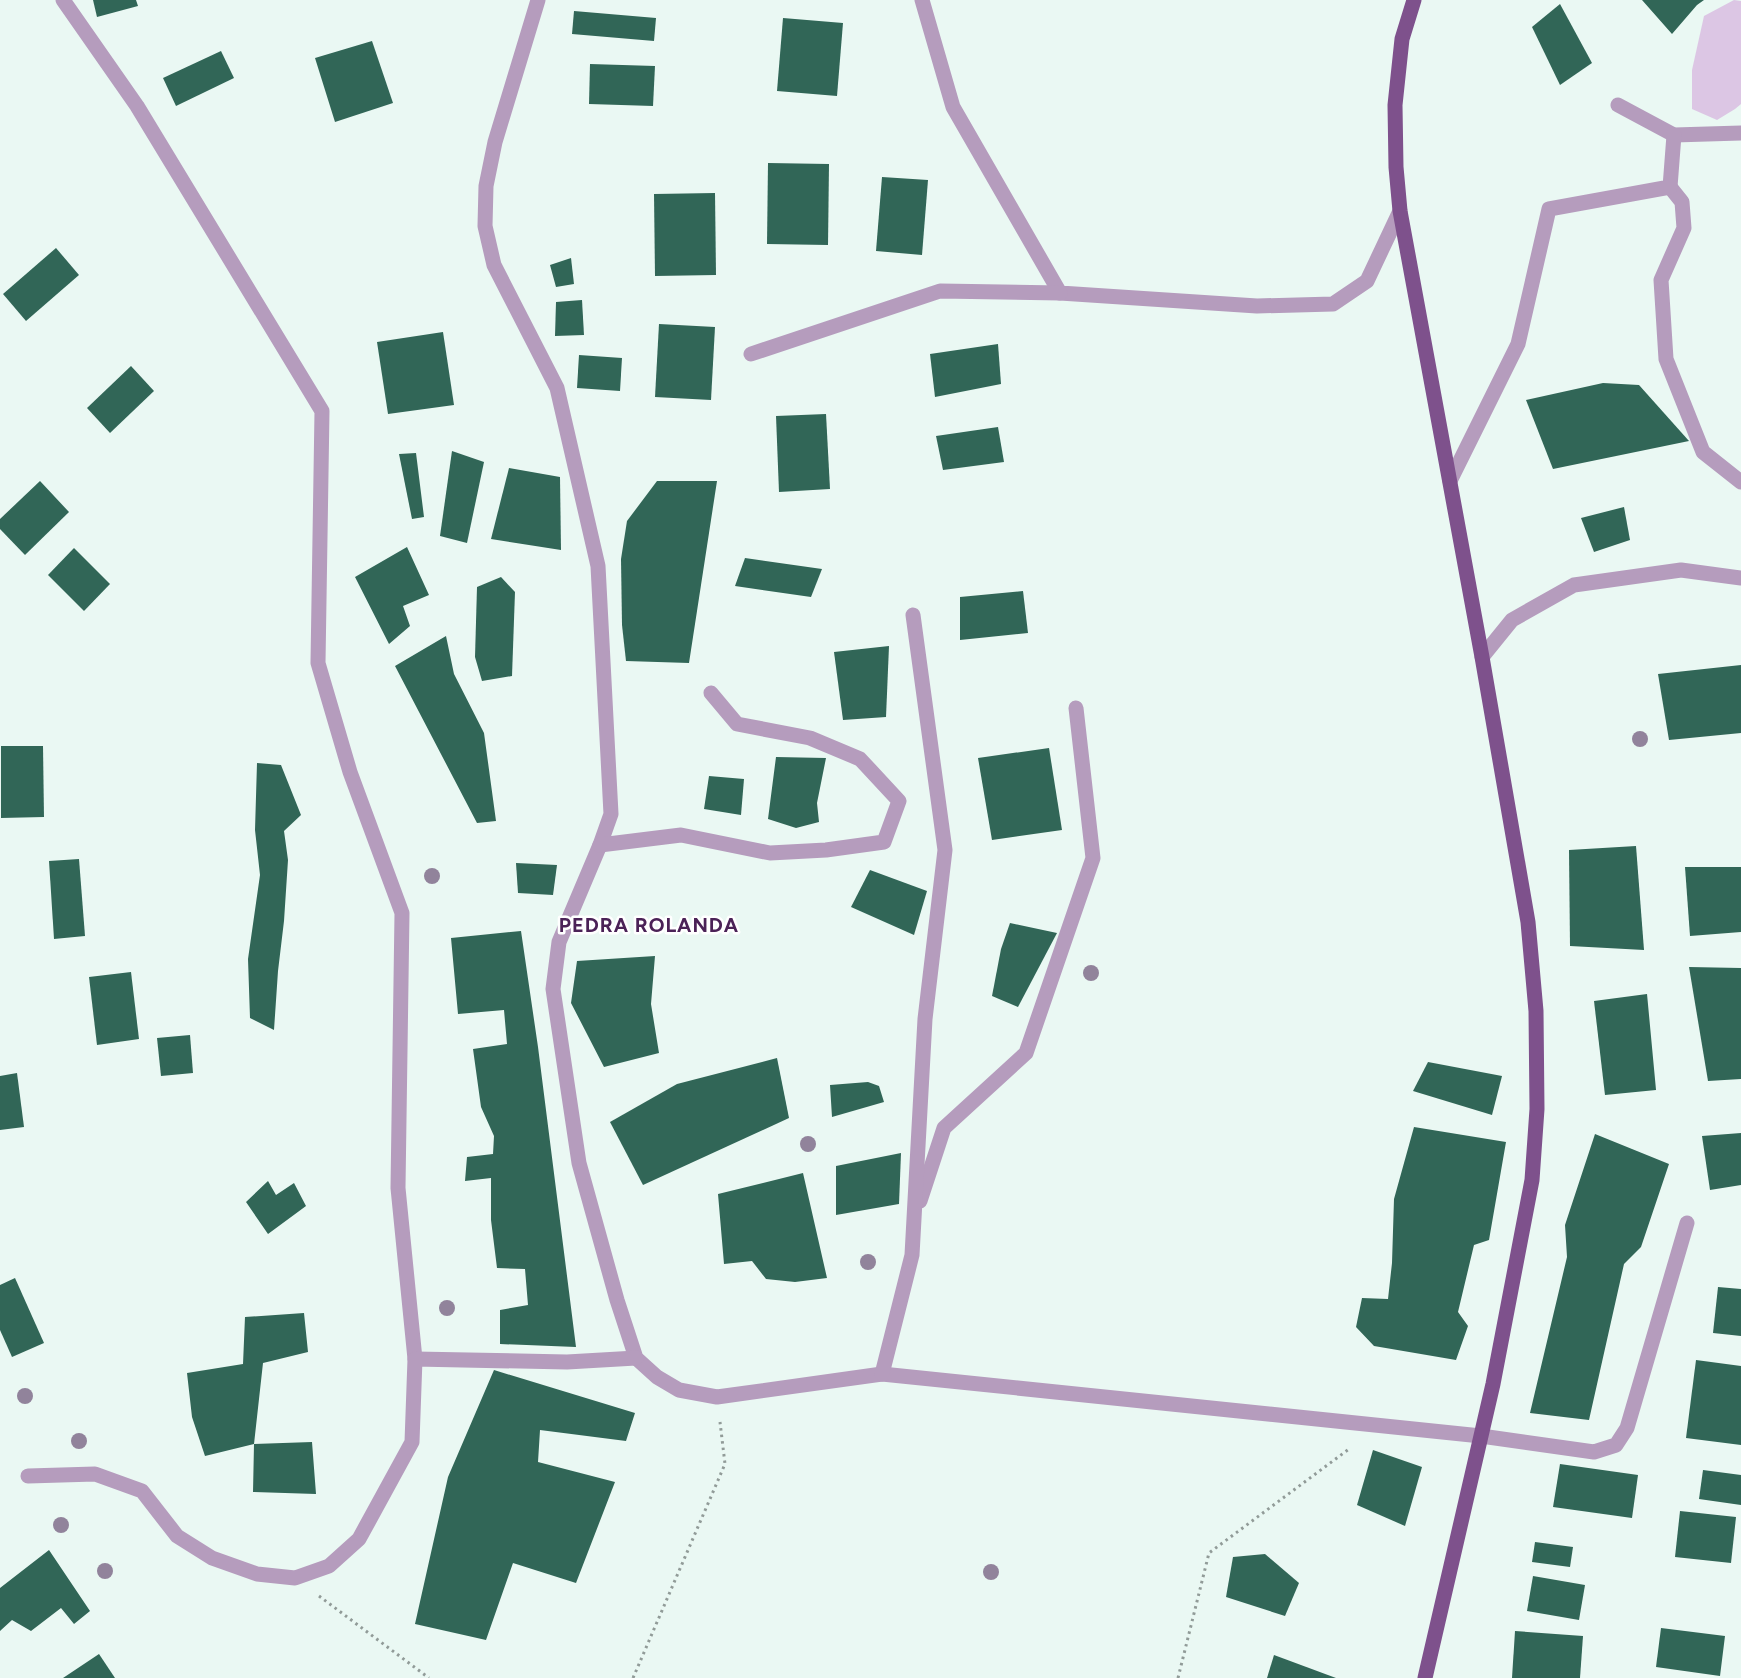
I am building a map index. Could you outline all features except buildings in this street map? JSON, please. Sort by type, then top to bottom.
[{"type":"main road","points":[[1414,0],[1402,39],[1395,104],[1396,167],[1400,211],[1482,657],[1528,922],[1536,1011],[1537,1109],[1532,1180],[1482,1436],[1425,1678]]},
{"type":"street","points":[[28,1476],[95,1474],[142,1491],[177,1536],[212,1558],[257,1574],[295,1578],[329,1566],[359,1539],[364,1531],[412,1442],[415,1359],[398,1188],[402,913],[350,772],[318,663],[322,411],[137,106],[63,0]]},
{"type":"street","points":[[538,0],[495,142],[486,186],[485,226],[494,265],[558,388],[598,566],[611,814],[560,942],[553,990],[579,1163],[617,1300],[636,1358],[657,1377],[679,1390],[717,1397],[882,1374],[1482,1436],[1594,1452],[1616,1445],[1627,1428],[1687,1223]]},
{"type":"street","points":[[922,0],[953,107],[1060,293]]},
{"type":"street","points":[[1618,105],[1674,135],[1741,133]]},
{"type":"street","points":[[1674,135],[1670,187],[1682,202],[1684,228],[1661,280],[1666,359],[1703,452],[1741,482]]},
{"type":"street","points":[[1450,481],[1518,344],[1549,209],[1670,187]]},
{"type":"street","points":[[751,354],[940,291],[1060,293],[1257,306],[1333,304],[1367,281],[1400,211]]},
{"type":"street","points":[[1482,657],[1512,620],[1574,585],[1681,570],[1741,578]]},
{"type":"street","points":[[882,1374],[912,1255],[925,1019],[945,850],[913,615]]},
{"type":"street","points":[[600,844],[681,835],[770,853],[826,850],[884,842],[899,801],[860,759],[810,738],[737,724],[711,693]]},
{"type":"street","points":[[914,1219],[944,1128],[1026,1053],[1093,858],[1076,708]]},
{"type":"street","points":[[415,1359],[567,1362],[636,1358]]},
{"type":"path","points":[[633,1678],[725,1464],[717,1397]]},
{"type":"path","points":[[1178,1678],[1209,1552],[1379,1426]]},
{"type":"path","points":[[295,1578],[429,1678]]},
{"type":"shaded area","points":[[1734,0],[1741,1],[1741,104],[1717,120],[1692,109],[1692,70],[1704,16]]},
{"type":"district","name":"PEDRA ROLANDA","points":[[649,925]]}]
